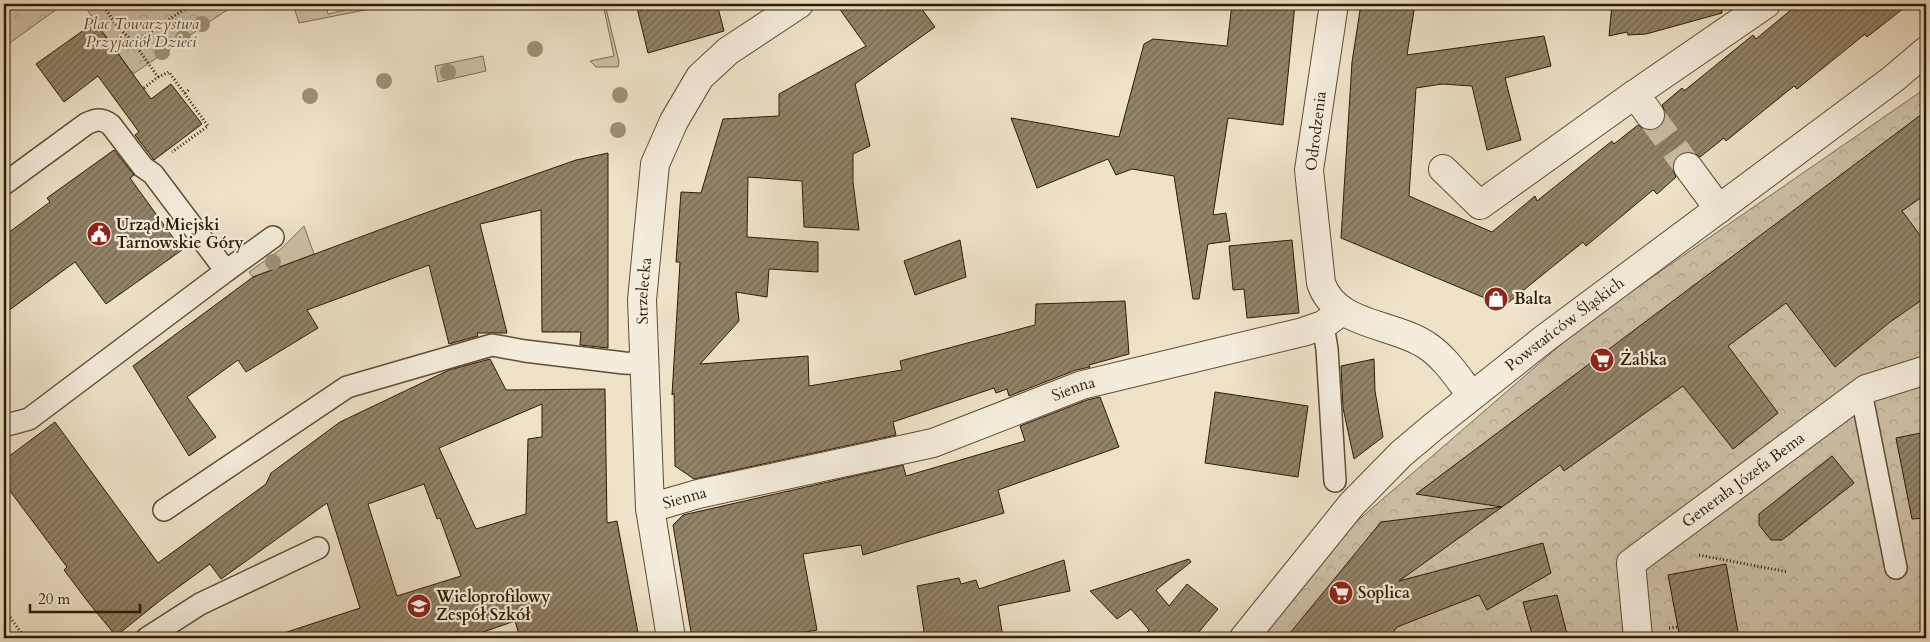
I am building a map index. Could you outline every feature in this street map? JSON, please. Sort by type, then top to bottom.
[{"type":"street","name":"Strzelecka","points":[[670,638],[650,508],[644,364],[642,300],[655,164],[674,121],[700,77],[728,51],[758,29],[799,4]]},
{"type":"street","name":"Odrodzenia","points":[[1332,318],[1328,299],[1321,283],[1309,170],[1334,4]]},
{"type":"street","points":[[1443,169],[1480,204],[1642,104],[1766,4]]},
{"type":"street","name":"Powstańców Śląskich","points":[[1244,638],[1334,524],[1375,479],[1432,427],[1544,340],[1893,79],[1926,51]]},
{"type":"street","points":[[1688,167],[1719,209]]},
{"type":"street","points":[[1332,318],[1406,334],[1427,345],[1439,355],[1472,396]]},
{"type":"street","name":"Sienna","points":[[650,508],[698,494],[933,443],[1082,385],[1292,335],[1332,318]]},
{"type":"street","name":"Generała Józefa Bema","points":[[1638,638],[1631,563],[1866,389],[1926,370]]},
{"type":"lane","points":[[4,184],[78,129],[95,119],[104,120],[111,125],[136,159],[153,174],[226,271]]},
{"type":"lane","points":[[4,424],[7,425],[29,419],[273,237]]},
{"type":"lane","points":[[1332,318],[1327,349],[1335,482]]},
{"type":"lane","points":[[164,510],[347,387],[356,384],[492,345],[525,351],[644,364]]},
{"type":"lane","points":[[1862,392],[1896,568]]},
{"type":"lane","points":[[147,638],[200,604],[318,548]]},
{"type":"path","points":[[4,6],[8,4]]},
{"type":"path","points":[[102,4],[118,27],[134,43],[158,77]]},
{"type":"path","points":[[134,43],[192,4]]},
{"type":"path","points":[[144,88],[158,77],[170,72],[208,126],[148,171]]},
{"type":"path","points":[[184,93],[190,89]]},
{"type":"path","points":[[1695,555],[1788,572]]},
{"type":"path","points":[[4,609],[25,638]]},
{"type":"green space","name":"Plac Towarzystwa Przyjaciół Dzieci","points":[[4,4],[64,4],[4,47]]},
{"type":"green space","name":"Plac Towarzystwa Przyjaciół Dzieci","points":[[83,4],[236,4],[133,74]]},
{"type":"green space","points":[[293,4],[325,4],[328,14],[369,4],[395,4],[299,23]]},
{"type":"green space","points":[[603,4],[605,4],[619,62],[618,67],[596,67],[590,61],[614,56]]},
{"type":"green space","points":[[483,56],[486,71],[438,82],[435,66]]},
{"type":"green space","points":[[1926,88],[1926,638],[1262,638],[1310,562],[1587,322]]},
{"type":"green space","points":[[304,226],[314,254],[253,277],[249,272],[281,249]]},
{"type":"building","points":[[636,4],[717,4],[724,31],[648,53]]},
{"type":"building","points":[[836,4],[918,4],[935,27],[855,84],[870,146],[853,154],[853,182],[859,230],[804,227],[802,181],[748,177],[747,237],[818,242],[818,272],[769,269],[767,297],[736,292],[739,321],[700,364],[808,356],[809,386],[902,370],[900,361],[1035,325],[1036,304],[1125,301],[1129,354],[1089,365],[1090,367],[1076,370],[1009,396],[1007,389],[996,393],[994,388],[893,422],[896,435],[694,479],[675,466],[674,393],[672,395],[680,262],[676,262],[681,192],[701,193],[723,119],[779,116],[779,94],[866,46]]},
{"type":"building","points":[[1232,4],[1295,4],[1283,125],[1228,118],[1213,215],[1226,213],[1230,241],[1208,244],[1199,299],[1193,299],[1174,176],[1132,169],[1116,175],[1108,159],[1037,188],[1011,118],[1119,137],[1144,44],[1153,39],[1227,46]]},
{"type":"building","points":[[1361,4],[1415,4],[1407,55],[1544,36],[1551,66],[1505,78],[1521,140],[1487,150],[1472,86],[1442,84],[1416,88],[1409,196],[1492,232],[1535,196],[1537,201],[1612,141],[1614,144],[1638,125],[1651,131],[1659,127],[1664,122],[1666,114],[1662,105],[1682,88],[1684,91],[1753,35],[1756,39],[1798,4],[1909,4],[1867,37],[1865,34],[1797,89],[1794,86],[1726,141],[1724,138],[1700,157],[1687,151],[1678,155],[1672,168],[1676,177],[1657,194],[1653,190],[1586,246],[1583,242],[1504,306],[1341,238],[1352,62]]},
{"type":"building","points":[[1612,4],[1721,4],[1722,13],[1646,34],[1628,35],[1627,32],[1609,36]]},
{"type":"building","points":[[95,22],[151,99],[171,84],[202,124],[154,160],[135,135],[139,132],[98,76],[64,102],[36,64]]},
{"type":"building","points":[[1926,111],[1926,194],[1902,211],[1926,243],[1926,297],[1890,322],[1835,367],[1786,303],[1728,346],[1778,413],[1733,449],[1683,386],[1564,471],[1560,465],[1502,507],[1416,494]]},
{"type":"building","name":"Urząd Miejski Tarnowskie Góry","points":[[114,150],[134,175],[130,178],[182,250],[106,304],[75,262],[4,314],[4,236],[50,202],[47,198]]},
{"type":"building","points":[[608,153],[608,348],[580,345],[581,332],[542,332],[541,210],[480,224],[507,333],[477,333],[478,336],[449,344],[429,265],[307,310],[318,328],[246,372],[238,360],[187,397],[216,437],[189,456],[133,366],[253,277],[414,217],[576,160]]},
{"type":"building","points":[[960,240],[966,277],[915,295],[904,261]]},
{"type":"building","points":[[1292,240],[1299,313],[1247,318],[1244,289],[1233,290],[1229,246]]},
{"type":"building","points":[[490,359],[506,390],[605,389],[607,523],[617,521],[639,638],[520,638],[515,621],[466,638],[288,638],[287,632],[360,608],[327,503],[221,579],[210,564],[116,636],[64,570],[67,567],[4,483],[4,460],[55,422],[158,563],[266,484],[271,473],[340,422],[449,370]],"holes":[[[542,404],[542,437],[528,439],[526,514],[476,529],[439,448]],[[424,484],[437,519],[440,518],[461,576],[397,596],[368,504]]]},
{"type":"building","points":[[1374,359],[1375,391],[1383,437],[1354,459],[1343,408],[1341,366]]},
{"type":"building","points":[[1215,392],[1308,406],[1298,477],[1205,463]]},
{"type":"building","points":[[1100,397],[1119,447],[998,490],[1004,513],[863,555],[861,545],[803,554],[817,630],[773,638],[692,638],[673,525],[683,515],[903,465],[906,476],[1025,441],[1020,426],[1087,400]]},
{"type":"building","points":[[1926,432],[1926,518],[1912,519],[1896,438]]},
{"type":"building","points":[[1832,456],[1854,483],[1782,540],[1771,540],[1759,525],[1759,514]]},
{"type":"building","points":[[1502,507],[1399,581],[1543,543],[1551,573],[1487,610],[1479,595],[1397,627],[1389,638],[1286,638],[1381,522]]},
{"type":"building","points":[[1189,559],[1191,562],[1156,590],[1169,606],[1187,584],[1218,609],[1194,638],[1142,638],[1149,630],[1131,609],[1117,619],[1090,591]]},
{"type":"building","points":[[1064,560],[1070,591],[998,606],[1003,638],[925,638],[917,586],[959,578],[961,584],[976,580],[979,589]]},
{"type":"building","points":[[1726,564],[1739,638],[1680,638],[1668,575]]},
{"type":"building","points":[[1557,595],[1568,638],[1533,638],[1523,602]]},
{"type":"tunnel","points":[[1650,115],[1688,167]]},
{"type":"place","name":"Urząd Miejski Tarnowskie Góry","points":[[99,234]]},
{"type":"place","name":"Balta","points":[[1496,299]]},
{"type":"place","name":"Żabka","points":[[1602,360]]},
{"type":"place","name":"Soplica","points":[[1341,593]]},
{"type":"place","name":"Wieloprofilowy Zespół Szkół","points":[[419,606]]}]
